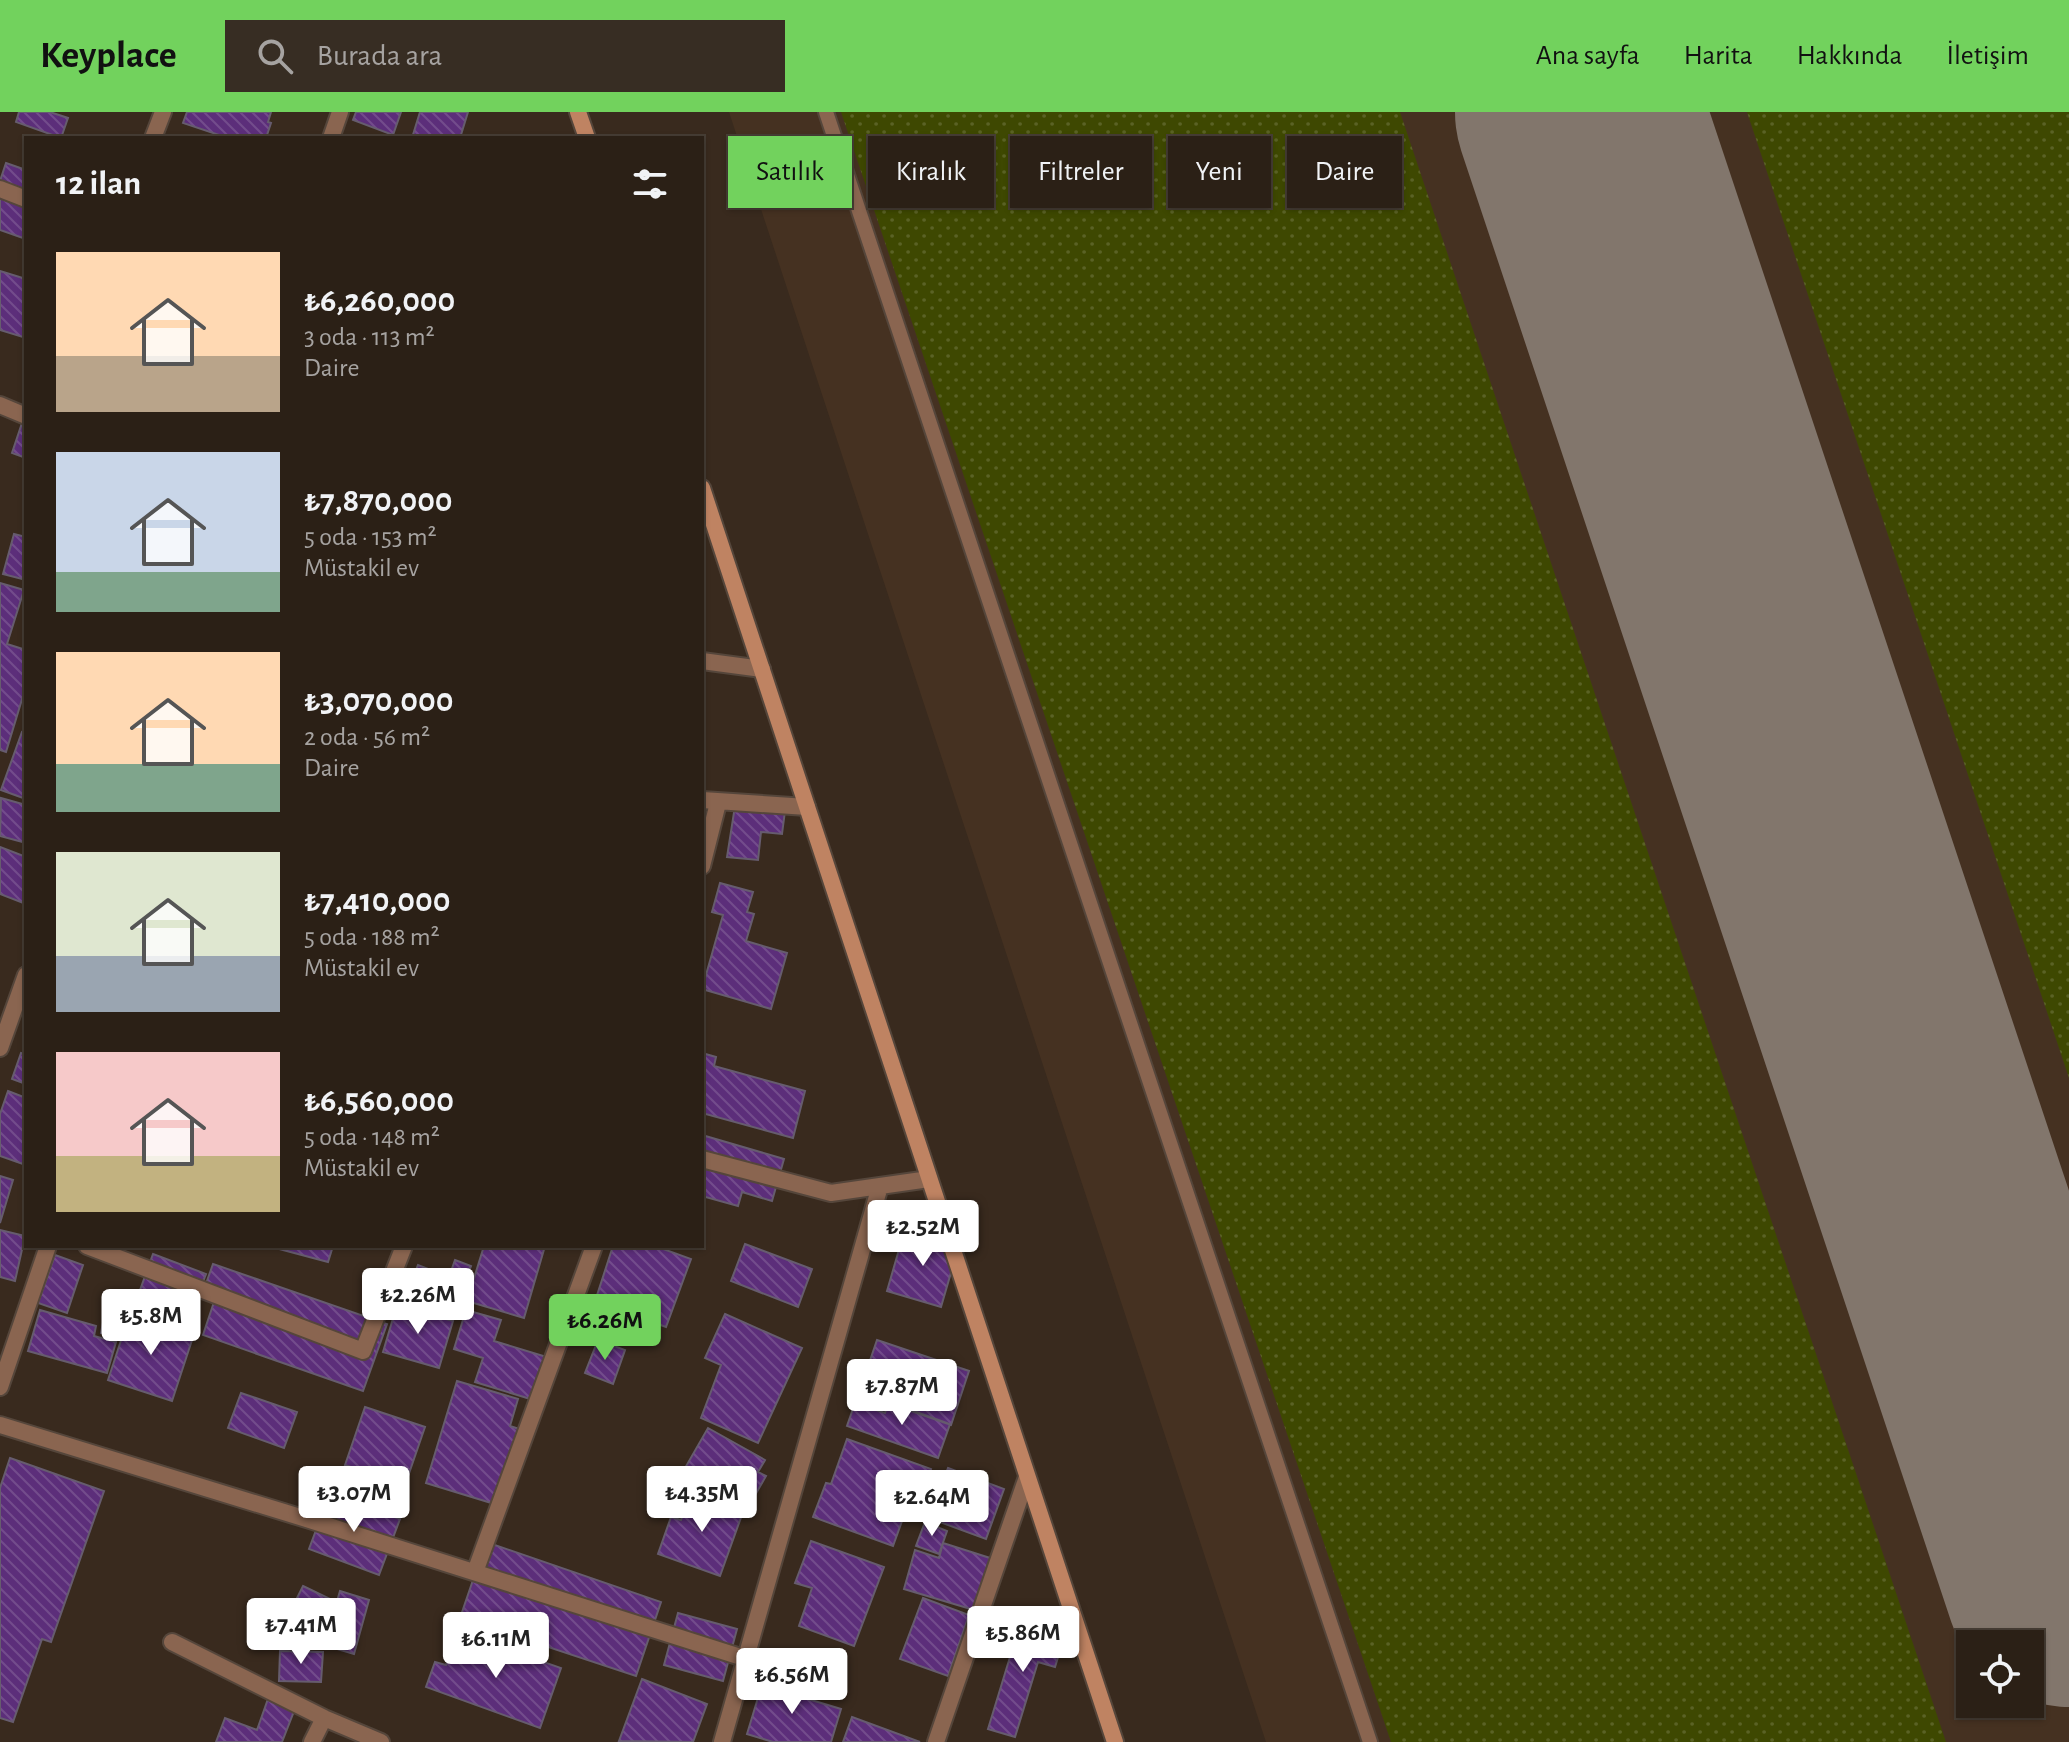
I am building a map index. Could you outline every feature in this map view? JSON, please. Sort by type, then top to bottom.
[{"type":"main road","points":[[578,112],[586,136]]},
{"type":"main road","points":[[704,494],[1115,1742]]},
{"type":"street","points":[[154,136],[163,112]]},
{"type":"street","points":[[332,136],[340,112]]},
{"type":"street","points":[[0,189],[24,198]]},
{"type":"street","points":[[0,405],[24,415]]},
{"type":"street","points":[[704,661],[762,669]]},
{"type":"street","points":[[704,850],[710,802],[807,807]]},
{"type":"street","points":[[0,1048],[24,981]]},
{"type":"street","points":[[704,1160],[831,1193],[929,1179]]},
{"type":"street","points":[[722,1742],[880,1186]]},
{"type":"street","points":[[0,1387],[47,1248]]},
{"type":"street","points":[[92,1248],[363,1351],[403,1248]]},
{"type":"street","points":[[475,1572],[593,1248]]},
{"type":"street","points":[[0,1425],[747,1659]]},
{"type":"street","points":[[936,1742],[1027,1477]]},
{"type":"street","points":[[172,1642],[324,1718],[381,1742]]},
{"type":"street","points":[[312,1742],[324,1718]]},
{"type":"lane","points":[[826,112],[1370,1742]]},
{"type":"shaded area","points":[[729,112],[2069,112],[2069,1742],[1266,1742],[761,208],[852,208],[852,136],[737,136]]},
{"type":"green space","points":[[841,112],[1400,112],[1946,1742],[1391,1742],[873,208],[994,208],[994,136],[868,136],[868,192],[852,136],[849,136]]},
{"type":"green space","points":[[1747,112],[2069,112],[2069,1078]]},
{"type":"building","points":[[19,112],[50,112],[68,118],[62,136],[16,122]]},
{"type":"building","points":[[187,112],[271,112],[267,136],[222,136],[183,123]]},
{"type":"building","points":[[356,112],[401,112],[393,135],[353,120]]},
{"type":"building","points":[[420,112],[468,112],[461,136],[413,136]]},
{"type":"building","points":[[6,163],[24,169],[24,238],[0,230],[0,181]]},
{"type":"building","points":[[0,271],[24,278],[24,337],[0,330]]},
{"type":"building","points":[[24,417],[24,457],[12,453]]},
{"type":"building","points":[[14,534],[24,536],[24,579],[3,574]]},
{"type":"building","points":[[0,583],[24,590],[7,644],[24,649],[24,693],[6,752],[0,750]]},
{"type":"building","points":[[22,732],[24,732],[24,798],[1,790]]},
{"type":"building","points":[[1,798],[24,804],[24,842],[0,836]]},
{"type":"building","points":[[735,806],[785,811],[782,834],[761,832],[758,860],[727,857]]},
{"type":"building","points":[[0,847],[24,856],[24,903],[0,894]]},
{"type":"building","points":[[720,883],[753,892],[747,912],[754,914],[746,941],[787,953],[771,1009],[704,990],[723,915],[712,912]]},
{"type":"building","points":[[21,1053],[24,1054],[24,1083],[12,1079]]},
{"type":"building","points":[[704,1054],[716,1057],[714,1066],[805,1091],[793,1138],[704,1114]]},
{"type":"building","points":[[8,1091],[24,1097],[24,1164],[0,1156],[0,1114]]},
{"type":"building","points":[[704,1136],[784,1159],[772,1201],[742,1192],[738,1206],[704,1197]]},
{"type":"building","points":[[0,1176],[13,1180],[0,1223]]},
{"type":"building","points":[[905,1229],[959,1245],[941,1307],[887,1291]]},
{"type":"building","points":[[0,1230],[24,1236],[15,1281],[0,1277]]},
{"type":"building","points":[[745,1244],[812,1269],[798,1307],[731,1281]]},
{"type":"building","points":[[276,1248],[332,1248],[328,1262]]},
{"type":"building","points":[[483,1248],[544,1248],[524,1318],[467,1301]]},
{"type":"building","points":[[612,1248],[661,1248],[691,1259],[666,1327],[629,1314],[622,1332],[589,1320]]},
{"type":"building","points":[[153,1254],[206,1274],[191,1312],[139,1293]]},
{"type":"building","points":[[55,1255],[83,1265],[67,1313],[38,1303]]},
{"type":"building","points":[[455,1260],[471,1266],[452,1314],[405,1296],[418,1265],[449,1277]]},
{"type":"building","points":[[213,1264],[387,1324],[363,1391],[203,1335],[216,1296],[203,1292]]},
{"type":"building","points":[[107,1302],[127,1307],[120,1337],[101,1333]]},
{"type":"building","points":[[397,1305],[453,1321],[439,1368],[383,1352]]},
{"type":"building","points":[[40,1310],[96,1326],[94,1336],[116,1342],[107,1373],[28,1351]]},
{"type":"building","points":[[466,1310],[501,1320],[494,1341],[553,1359],[540,1402],[475,1382],[483,1358],[454,1349]]},
{"type":"building","points":[[130,1313],[194,1334],[172,1401],[108,1380]]},
{"type":"building","points":[[725,1314],[802,1348],[758,1443],[701,1418],[721,1365],[705,1358]]},
{"type":"building","points":[[598,1340],[625,1350],[613,1384],[585,1373]]},
{"type":"building","points":[[877,1340],[969,1371],[951,1425],[859,1393]]},
{"type":"building","points":[[457,1381],[518,1399],[510,1426],[532,1433],[501,1506],[426,1483]]},
{"type":"building","points":[[241,1393],[297,1412],[284,1448],[228,1428]]},
{"type":"building","points":[[889,1402],[950,1424],[938,1458],[847,1426],[855,1403],[885,1413]]},
{"type":"building","points":[[365,1407],[425,1427],[405,1485],[345,1465]]},
{"type":"building","points":[[708,1428],[765,1460],[758,1472],[766,1476],[746,1511],[681,1475]]},
{"type":"building","points":[[847,1439],[931,1469],[915,1514],[906,1510],[893,1546],[813,1517],[826,1483],[831,1484]]},
{"type":"building","points":[[10,1458],[104,1491],[51,1642],[42,1639],[13,1722],[0,1718],[0,1488]]},
{"type":"building","points":[[948,1468],[1004,1489],[986,1539],[929,1518]]},
{"type":"building","points":[[692,1491],[744,1509],[720,1576],[658,1554],[671,1517],[681,1520]]},
{"type":"building","points":[[330,1493],[400,1519],[379,1575],[309,1549]]},
{"type":"building","points":[[925,1522],[947,1531],[939,1554],[916,1546]]},
{"type":"building","points":[[811,1541],[884,1567],[854,1646],[799,1626],[812,1588],[795,1583]]},
{"type":"building","points":[[486,1542],[661,1602],[636,1676],[460,1618]]},
{"type":"building","points":[[943,1543],[990,1558],[974,1610],[904,1589],[915,1550],[939,1558]]},
{"type":"building","points":[[303,1586],[330,1599],[311,1637],[284,1624]]},
{"type":"building","points":[[340,1591],[369,1600],[354,1654],[324,1645]]},
{"type":"building","points":[[923,1598],[969,1615],[948,1676],[900,1659]]},
{"type":"building","points":[[678,1613],[737,1629],[723,1681],[664,1665]]},
{"type":"building","points":[[1021,1621],[1065,1635],[1055,1667],[1038,1662],[1015,1737],[988,1729]]},
{"type":"building","points":[[458,1632],[561,1668],[540,1728],[426,1687],[435,1662],[446,1665]]},
{"type":"building","points":[[280,1651],[323,1652],[321,1682],[279,1681]]},
{"type":"building","points":[[764,1678],[810,1691],[808,1699],[841,1709],[831,1742],[773,1742],[747,1734]]},
{"type":"building","points":[[642,1679],[707,1704],[693,1742],[619,1741]]},
{"type":"building","points":[[269,1696],[296,1706],[282,1742],[216,1742],[225,1718],[257,1730]]},
{"type":"building","points":[[852,1717],[920,1742],[843,1742]]},
{"type":"runway","points":[[1579,112],[2069,1583]]}]
